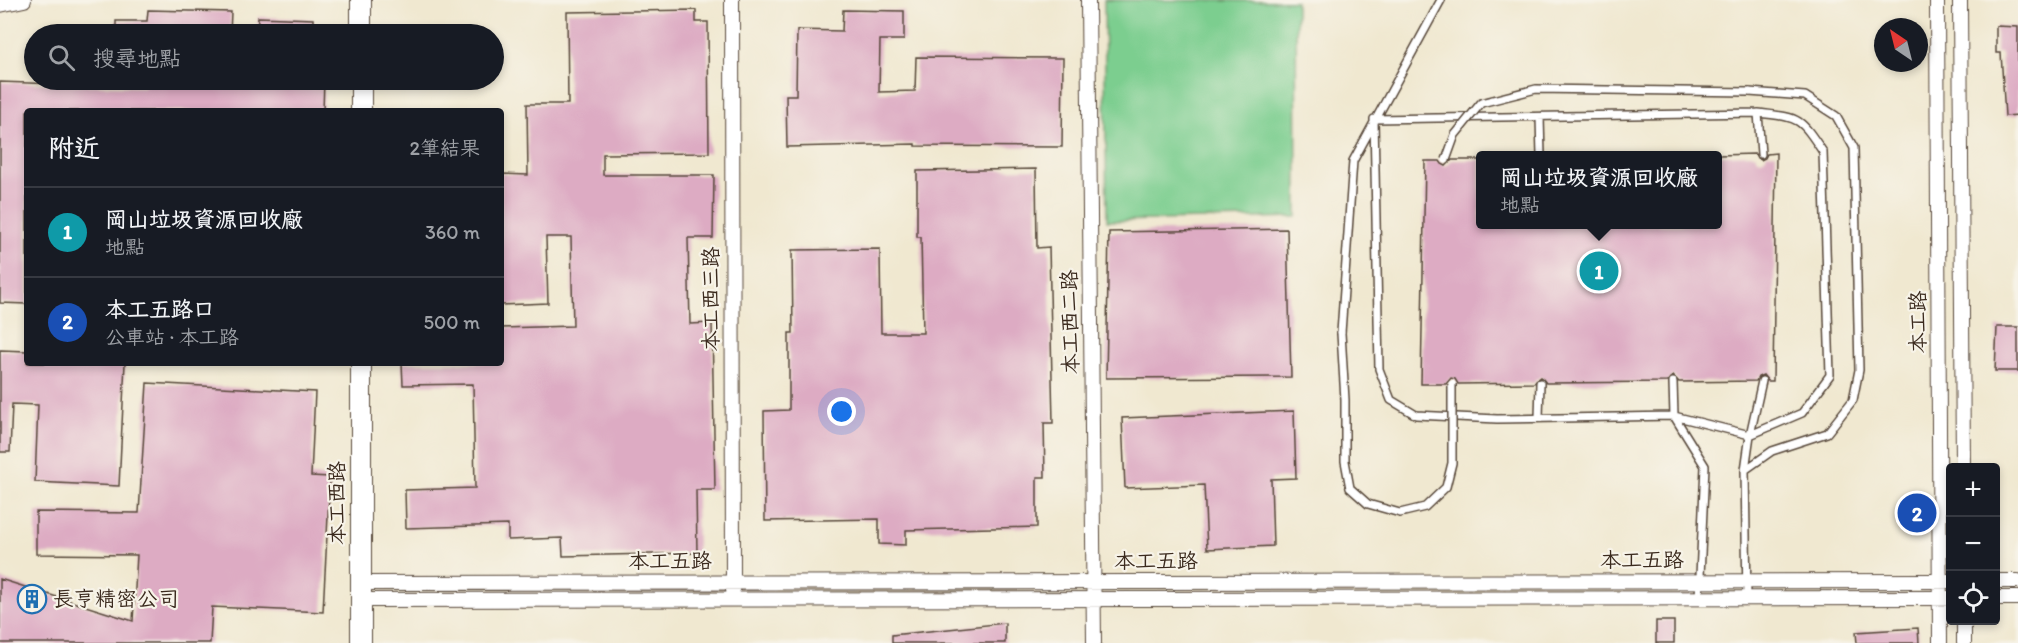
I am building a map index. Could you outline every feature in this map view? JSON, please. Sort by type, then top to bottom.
[{"type":"street","points":[[0,5],[24,0]]},
{"type":"street","points":[[361,0],[361,24]]},
{"type":"street","name":"本工西三路","points":[[732,0],[734,598]]},
{"type":"street","name":"本工西二路","points":[[1088,0],[1094,643]]},
{"type":"street","name":"本工路","points":[[1937,0],[1945,581],[1940,643]]},
{"type":"street","name":"本工路","points":[[1960,0],[1963,463]]},
{"type":"street","points":[[361,90],[361,108]]},
{"type":"street","name":"本工西路","points":[[361,366],[361,643]]},
{"type":"street","name":"本工五路","points":[[361,591],[733,582],[1945,581]]},
{"type":"street","points":[[2000,581],[2018,581]]},
{"type":"street","name":"本工五路","points":[[361,591],[734,598],[1945,598]]},
{"type":"street","points":[[2000,598],[2018,598]]},
{"type":"street","points":[[1964,625],[1964,643]]},
{"type":"lane","points":[[1440,0],[1353,160],[1341,333],[1345,400],[1345,461],[1350,488],[1368,504],[1400,513],[1425,507],[1446,487],[1452,463],[1452,384]]},
{"type":"lane","points":[[1446,160],[1455,135],[1481,103],[1536,89],[1749,92],[1805,96],[1836,116],[1854,148],[1858,370],[1853,400],[1827,433],[1773,451],[1744,470]]},
{"type":"lane","points":[[1758,113],[1793,117],[1806,127],[1823,152],[1830,375],[1802,414],[1750,435],[1674,416],[1497,419],[1416,415],[1391,400],[1379,369],[1374,119],[1758,113]]},
{"type":"lane","points":[[1758,113],[1761,154]]},
{"type":"lane","points":[[1540,117],[1541,151]]},
{"type":"lane","points":[[1747,598],[1744,470],[1762,381]]},
{"type":"lane","points":[[1673,382],[1674,416],[1705,466],[1699,598]]},
{"type":"lane","points":[[1539,418],[1540,383]]},
{"type":"green space","points":[[1104,0],[1296,1],[1297,217],[1107,221]]},
{"type":"building","points":[[148,10],[231,12],[230,24],[116,24],[116,21],[147,21]]},
{"type":"building","points":[[696,10],[696,22],[708,22],[709,153],[603,154],[603,175],[714,175],[713,238],[688,238],[690,324],[712,323],[715,490],[696,490],[697,553],[563,556],[562,538],[508,540],[508,525],[406,528],[405,490],[475,488],[473,384],[403,385],[402,366],[504,366],[504,328],[573,326],[571,237],[546,237],[548,303],[504,305],[504,174],[528,175],[527,104],[568,104],[567,12]]},
{"type":"building","points":[[843,10],[904,11],[904,40],[880,40],[879,92],[915,91],[916,57],[1063,58],[1062,147],[915,146],[915,144],[787,147],[786,95],[796,95],[797,30],[842,31]]},
{"type":"building","points":[[258,17],[313,19],[313,24],[258,24]]},
{"type":"building","points":[[1996,26],[2018,27],[2018,115],[2005,116],[2001,53],[1996,53]]},
{"type":"building","points":[[0,82],[24,83],[24,90],[324,90],[323,108],[24,108],[24,304],[0,303]]},
{"type":"building","points":[[1776,153],[1773,381],[1768,381],[1763,375],[1756,381],[1679,382],[1673,376],[1667,382],[1546,383],[1540,377],[1534,383],[1458,384],[1455,379],[1451,378],[1446,384],[1421,384],[1425,161],[1440,161],[1446,166],[1452,160],[1476,160],[1476,229],[1722,229],[1722,155],[1755,154],[1761,160],[1767,154]]},
{"type":"building","points":[[1036,169],[1037,248],[1049,247],[1053,423],[1044,423],[1045,477],[1037,477],[1037,527],[906,530],[906,545],[879,544],[879,519],[765,521],[764,411],[789,410],[789,333],[793,333],[792,250],[880,249],[881,333],[923,333],[921,237],[917,237],[917,171]]},
{"type":"building","points":[[1287,229],[1291,377],[1106,378],[1109,232]]},
{"type":"building","points":[[1997,327],[2018,327],[2018,371],[1995,371]]},
{"type":"building","points":[[0,350],[24,351],[24,366],[125,366],[119,486],[35,482],[38,405],[12,404],[10,452],[0,452]]},
{"type":"building","points":[[147,383],[315,392],[311,476],[330,477],[323,612],[212,607],[210,643],[0,643],[0,579],[133,621],[137,555],[36,554],[36,512],[139,513]]},
{"type":"building","points":[[1294,411],[1296,478],[1271,479],[1273,546],[1207,549],[1204,485],[1125,488],[1122,418]]},
{"type":"building","points":[[1656,621],[1674,621],[1674,643],[1656,643]]},
{"type":"building","points":[[1005,623],[1005,643],[892,643],[892,635]]},
{"type":"building","points":[[1918,628],[1919,643],[1857,643],[1856,632]]},
{"type":"place","name":"岡山垃圾資源回收廠","points":[[1599,271]]},
{"type":"place","name":"本工五路口","points":[[1917,513]]},
{"type":"place","name":"長亨精密公司","points":[[32,599]]}]
